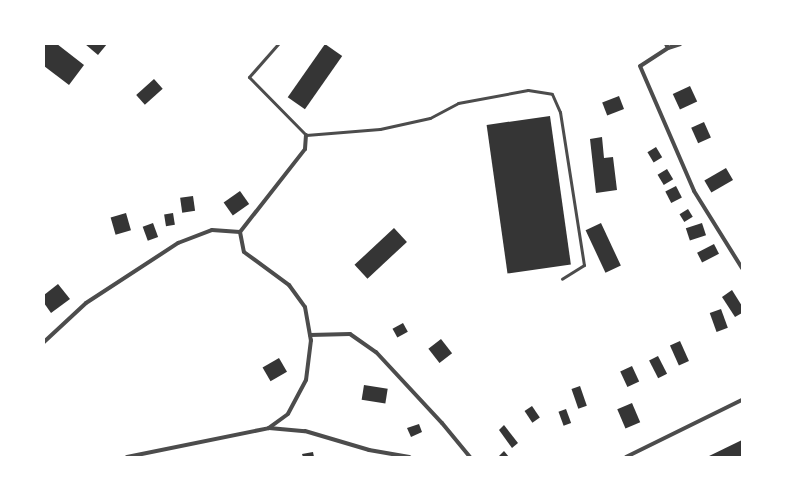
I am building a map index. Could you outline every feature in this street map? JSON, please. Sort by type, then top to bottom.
[{"type":"street","points":[[680,44],[667,46],[640,66],[694,191],[742,268]]},
{"type":"street","points":[[269,428],[288,414],[306,380],[309,363],[310,335],[305,307],[289,285],[244,252],[240,232],[305,150],[306,136]]},
{"type":"street","points":[[44,342],[86,303],[178,243],[212,230],[240,232]]},
{"type":"street","points":[[310,335],[350,334],[376,352],[442,423],[470,457]]},
{"type":"street","points":[[626,457],[742,400]]},
{"type":"street","points":[[128,457],[269,428],[305,431],[369,450],[409,457]]},
{"type":"lane","points":[[278,44],[249,77],[306,136],[380,129],[430,118],[458,103],[528,90],[552,94],[560,112],[584,265],[562,279]]},
{"type":"building","points":[[44,44],[57,44],[84,65],[69,85],[44,66]]},
{"type":"building","points":[[85,44],[107,44],[98,55]]},
{"type":"building","points":[[325,44],[342,56],[305,109],[288,97]]},
{"type":"building","points":[[154,79],[163,89],[145,105],[136,95]]},
{"type":"building","points":[[690,86],[697,101],[680,109],[673,94]]},
{"type":"building","points":[[619,96],[624,109],[607,116],[602,102]]},
{"type":"building","points":[[550,116],[571,265],[507,273],[487,125]]},
{"type":"building","points":[[704,122],[711,138],[698,143],[691,128]]},
{"type":"building","points":[[602,137],[604,158],[613,157],[617,190],[596,193],[590,139]]},
{"type":"building","points":[[656,147],[662,157],[654,162],[647,152]]},
{"type":"building","points":[[726,168],[733,180],[711,193],[704,180]]},
{"type":"building","points":[[667,169],[673,179],[664,185],[658,175]]},
{"type":"building","points":[[676,186],[682,198],[671,203],[665,191]]},
{"type":"building","points":[[240,191],[249,204],[233,216],[224,202]]},
{"type":"building","points":[[193,196],[195,211],[182,213],[180,198]]},
{"type":"building","points":[[688,209],[693,217],[684,222],[680,214]]},
{"type":"building","points":[[126,213],[131,230],[116,235],[111,217]]},
{"type":"building","points":[[173,213],[175,225],[166,226],[164,214]]},
{"type":"building","points":[[153,223],[158,237],[148,241],[143,227]]},
{"type":"building","points":[[601,223],[621,266],[605,273],[586,230]]},
{"type":"building","points":[[702,223],[706,235],[690,241],[686,228]]},
{"type":"building","points":[[394,228],[407,242],[367,279],[355,265]]},
{"type":"building","points":[[714,244],[719,254],[702,262],[697,253]]},
{"type":"building","points":[[58,284],[70,299],[51,313],[44,303],[44,295]]},
{"type":"building","points":[[732,290],[742,306],[742,313],[735,317],[722,297]]},
{"type":"building","points":[[721,309],[728,328],[717,332],[710,313]]},
{"type":"building","points":[[403,323],[408,332],[397,338],[393,329]]},
{"type":"building","points":[[441,339],[452,353],[439,363],[428,349]]},
{"type":"building","points":[[680,341],[689,361],[679,366],[670,345]]},
{"type":"building","points":[[658,356],[667,374],[658,378],[649,361]]},
{"type":"building","points":[[279,358],[287,372],[271,381],[263,368]]},
{"type":"building","points":[[632,366],[639,381],[627,387],[620,371]]},
{"type":"building","points":[[364,385],[388,389],[385,404],[362,400]]},
{"type":"building","points":[[580,386],[587,406],[578,409],[571,389]]},
{"type":"building","points":[[632,403],[640,422],[625,429],[617,409]]},
{"type":"building","points":[[532,406],[540,418],[532,423],[525,411]]},
{"type":"building","points":[[566,409],[571,423],[564,426],[558,412]]},
{"type":"building","points":[[419,424],[422,432],[411,437],[407,428]]},
{"type":"building","points":[[504,425],[518,443],[512,448],[499,430]]},
{"type":"building","points":[[742,440],[742,457],[707,457]]},
{"type":"building","points":[[504,451],[509,457],[498,457]]},
{"type":"building","points":[[313,452],[314,457],[303,457],[302,454]]}]
